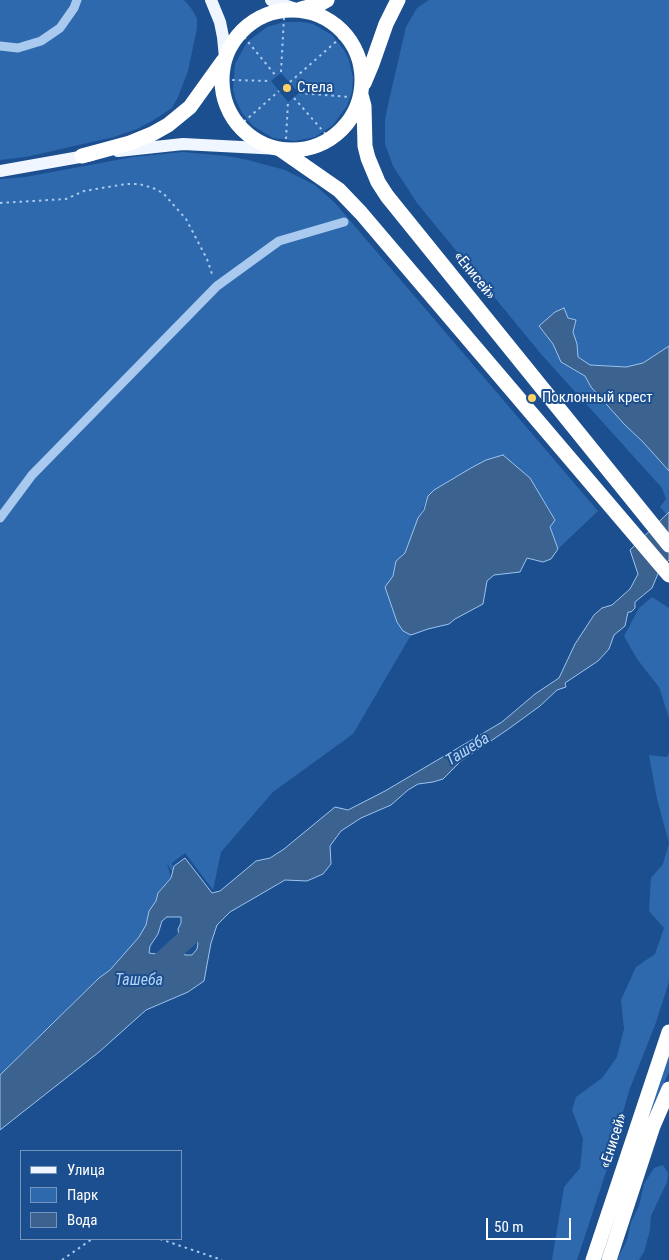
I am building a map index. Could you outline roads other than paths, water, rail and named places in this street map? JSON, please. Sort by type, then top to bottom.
[{"type":"highway","name":"«Енисей»","points":[[328,0],[320,4],[260,17],[240,32],[225,58],[222,77],[226,103],[231,115],[239,126],[258,140],[280,149],[339,190],[361,213],[669,575]]},
{"type":"highway","name":"«Енисей»","points":[[280,149],[306,149],[330,139],[347,125],[353,116],[386,24],[398,0]]},
{"type":"highway","name":"«Енисей»","points":[[291,10],[314,12],[326,17],[346,33],[358,52],[363,73],[362,90],[365,139],[368,158],[378,182],[387,196],[669,545]]},
{"type":"highway","points":[[82,156],[130,143],[168,125],[190,107],[225,58]]},
{"type":"highway","name":"«Енисей»","points":[[593,1260],[669,1032]]},
{"type":"highway","points":[[609,1260],[653,1126],[669,1089]]},
{"type":"main road","points":[[211,0],[224,36],[225,58]]},
{"type":"main road","points":[[271,0],[291,10]]},
{"type":"main road","points":[[0,171],[82,156],[155,146],[183,144],[280,149]]},
{"type":"street","points":[[0,46],[18,48],[41,41],[60,28],[74,8],[76,0]]},
{"type":"street","points":[[0,518],[32,475],[217,286],[279,240],[344,222]]},
{"type":"water","points":[[564,308],[568,318],[576,320],[573,332],[577,344],[578,357],[590,365],[626,367],[643,363],[669,346],[669,471],[591,387],[585,376],[561,362],[553,344],[539,326],[555,312]]},
{"type":"water","points":[[503,455],[530,478],[555,520],[550,527],[558,549],[551,559],[543,562],[527,558],[520,572],[494,575],[487,581],[483,604],[449,624],[411,635],[403,631],[397,622],[385,587],[393,576],[396,561],[405,553],[418,518],[424,510],[428,496],[434,490],[471,468],[486,460]]},
{"type":"water","name":"Ташеба","points":[[669,512],[669,560],[660,569],[652,588],[635,602],[635,608],[628,612],[625,626],[614,635],[609,649],[598,661],[565,683],[566,687],[557,690],[540,706],[461,761],[443,779],[418,784],[391,805],[361,818],[341,831],[330,846],[331,864],[323,874],[307,881],[285,880],[230,912],[217,925],[211,943],[204,981],[188,992],[146,1010],[99,1052],[0,1130],[0,1075],[99,978],[110,970],[139,937],[146,925],[149,911],[156,901],[158,893],[171,878],[174,866],[185,858],[212,893],[220,891],[256,861],[270,858],[284,849],[335,807],[348,810],[385,791],[502,722],[535,694],[559,678],[575,644],[594,615],[602,608],[612,605],[630,589],[638,574],[630,550]],"holes":[[[167,917],[181,917],[178,929],[179,936],[193,938],[198,943],[197,949],[192,955],[185,955],[179,950],[169,958],[149,953],[150,946],[158,934],[162,921]]]},
{"type":"waterway","name":"Ташеба","points":[[146,976],[208,919]]},
{"type":"place","name":"Стела","points":[[287,88]]},
{"type":"place","name":"Поклонный крест","points":[[532,398]]}]
